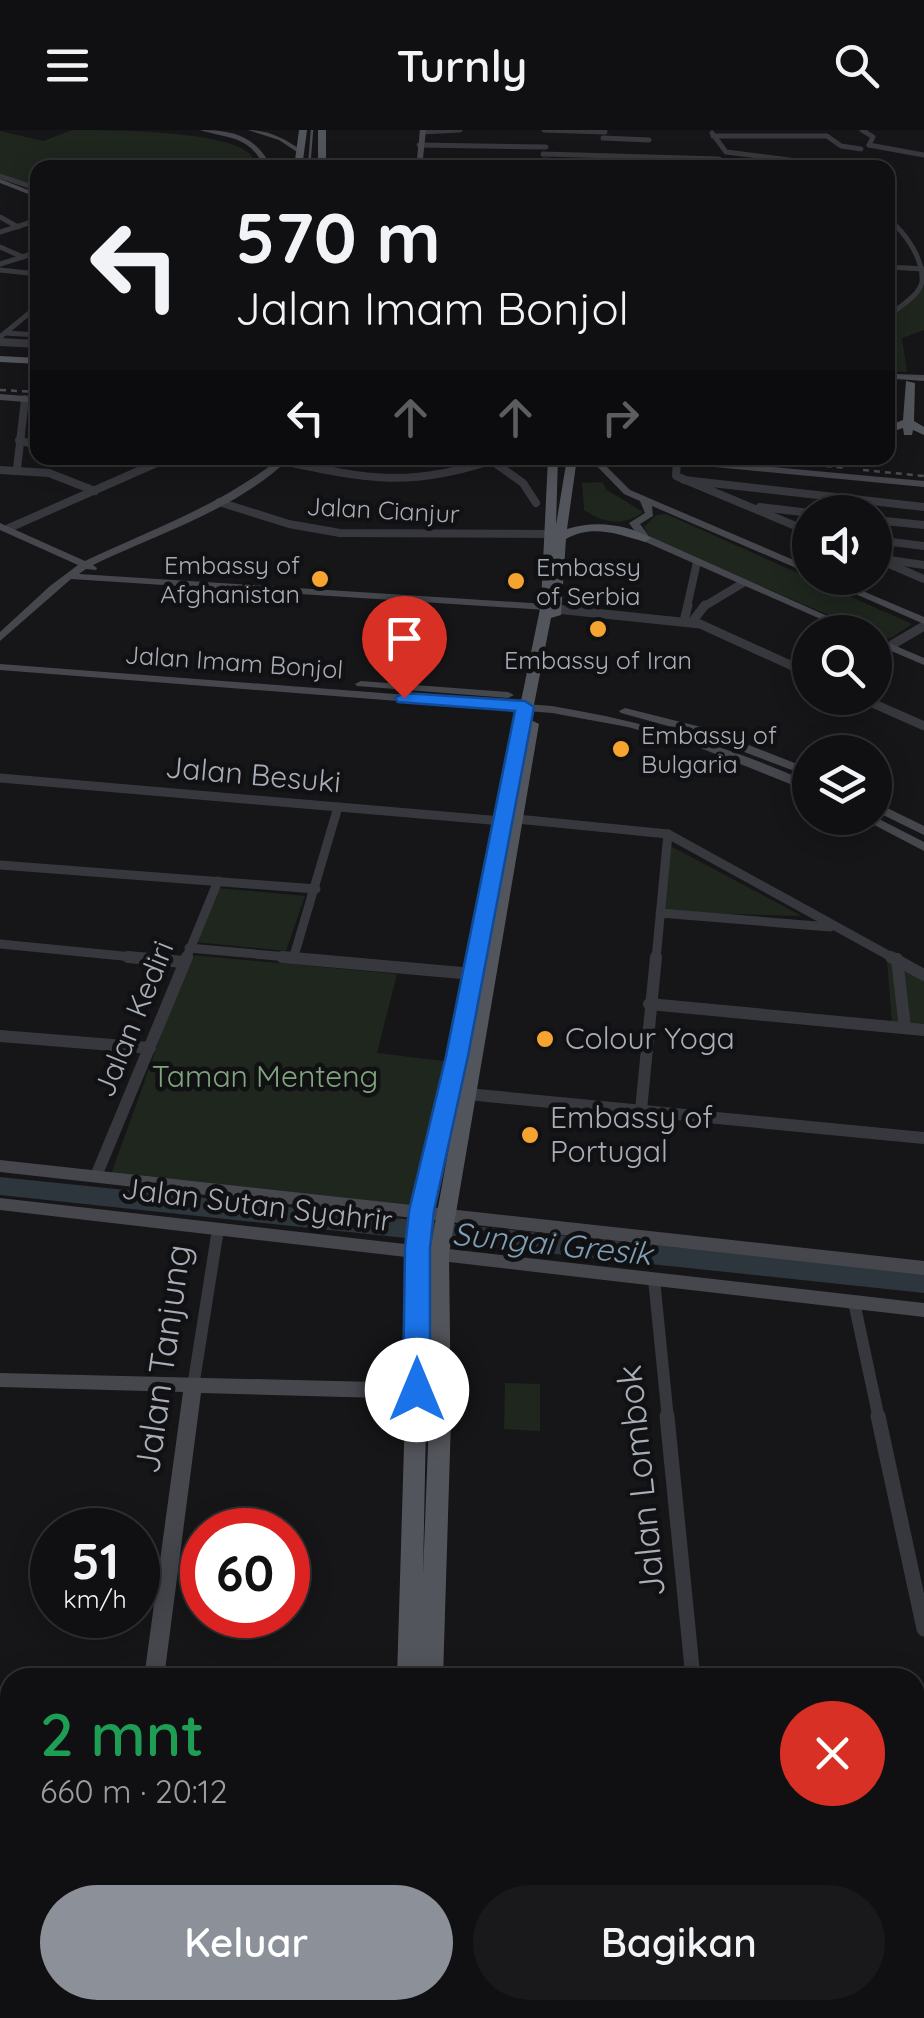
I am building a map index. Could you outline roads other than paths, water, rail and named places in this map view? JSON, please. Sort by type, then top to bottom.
[{"type":"main road","points":[[322,160],[323,131]]},
{"type":"main road","points":[[298,160],[302,134]]},
{"type":"main road","points":[[0,362],[30,364]]},
{"type":"main road","points":[[908,428],[902,378],[924,379]]},
{"type":"main road","points":[[895,431],[908,428],[924,435]]},
{"type":"main road","points":[[895,433],[924,435]]},
{"type":"main road","points":[[431,1668],[440,1419],[429,1251],[421,1213],[509,820],[551,608],[553,465]]},
{"type":"main road","points":[[554,535],[570,487],[572,465]]},
{"type":"main road","points":[[570,487],[579,512],[598,522],[634,522]]},
{"type":"main road","points":[[554,535],[595,526],[646,538]]},
{"type":"main road","points":[[409,1668],[417,1390],[429,1251],[444,1215],[467,1094],[509,820]]},
{"type":"street","points":[[203,130],[251,141],[261,149],[264,160]]},
{"type":"street","points":[[251,130],[280,139],[302,134]]},
{"type":"street","points":[[419,160],[422,131],[460,130]]},
{"type":"street","points":[[544,130],[584,130],[650,140]]},
{"type":"street","points":[[544,157],[557,130]]},
{"type":"street","points":[[644,155],[656,130]]},
{"type":"street","points":[[846,160],[873,137],[863,130]]},
{"type":"street","points":[[711,133],[827,136],[841,146],[861,149]]},
{"type":"street","points":[[711,133],[726,152],[785,160]]},
{"type":"street","points":[[604,134],[608,154]]},
{"type":"street","points":[[280,139],[297,160]]},
{"type":"street","points":[[868,144],[924,155]]},
{"type":"street","points":[[419,145],[544,157],[608,154],[719,159],[726,152]]},
{"type":"street","points":[[616,160],[617,155]]},
{"type":"street","points":[[0,179],[30,190]]},
{"type":"street","points":[[0,218],[18,226]]},
{"type":"street","points":[[0,232],[30,222]]},
{"type":"street","points":[[895,227],[915,247],[923,269],[920,288],[895,311]]},
{"type":"street","points":[[0,247],[22,257]]},
{"type":"street","points":[[0,267],[30,254]]},
{"type":"street","points":[[0,267],[30,273]]},
{"type":"street","points":[[895,267],[923,269]]},
{"type":"street","points":[[2,338],[30,313]]},
{"type":"street","points":[[2,338],[30,335]]},
{"type":"street","points":[[2,338],[30,343]]},
{"type":"street","points":[[0,397],[30,399]]},
{"type":"street","points":[[17,469],[25,399]]},
{"type":"street","points":[[19,440],[30,443]]},
{"type":"street","points":[[37,469],[42,465]]},
{"type":"street","points":[[5,527],[152,465]]},
{"type":"street","points":[[0,638],[58,584],[85,565],[219,502],[275,465]]},
{"type":"street","points":[[310,465],[390,483],[454,475],[476,465]]},
{"type":"street","points":[[498,465],[523,483],[536,503]]},
{"type":"street","points":[[603,465],[620,488],[652,505],[792,563]]},
{"type":"street","points":[[676,465],[675,474],[684,480],[792,525]]},
{"type":"street","points":[[728,465],[924,484]]},
{"type":"street","points":[[0,470],[37,469],[65,475],[95,490]]},
{"type":"street","points":[[684,480],[924,507]]},
{"type":"street","name":"Jalan Cianjur","points":[[219,502],[288,524],[340,532],[554,535]]},
{"type":"street","points":[[652,505],[634,522],[646,538],[817,615]]},
{"type":"street","points":[[746,506],[792,511]]},
{"type":"street","points":[[892,522],[924,525]]},
{"type":"street","points":[[5,527],[108,576]]},
{"type":"street","points":[[892,542],[924,546]]},
{"type":"street","points":[[51,549],[61,567],[58,584]]},
{"type":"street","points":[[892,560],[924,565]]},
{"type":"street","points":[[688,621],[696,562]]},
{"type":"street","points":[[892,565],[924,579]]},
{"type":"street","points":[[70,576],[551,608],[688,621],[792,666]]},
{"type":"street","points":[[688,621],[705,604],[743,584]]},
{"type":"street","points":[[856,595],[919,628]]},
{"type":"street","points":[[689,602],[705,604]]},
{"type":"street","points":[[892,645],[919,628]]},
{"type":"street","points":[[892,647],[924,662]]},
{"type":"street","name":"Jalan Imam Bonjol","points":[[0,656],[265,682]]},
{"type":"street","name":"Jalan Imam Bonjol","points":[[0,667],[532,702],[668,721],[792,766]]},
{"type":"street","name":"Jalan Imam Bonjol","points":[[532,702],[687,738],[792,780]]},
{"type":"street","points":[[892,712],[924,726]]},
{"type":"street","name":"Jalan Besuki","points":[[0,778],[668,834]]},
{"type":"street","points":[[294,956],[338,807]]},
{"type":"street","points":[[892,815],[924,832]]},
{"type":"street","points":[[892,831],[924,847]]},
{"type":"street","points":[[641,1110],[668,834],[924,975]]},
{"type":"street","points":[[0,865],[316,890]]},
{"type":"street","name":"Jalan Kediri","points":[[96,1176],[218,880]]},
{"type":"street","points":[[660,912],[834,927]]},
{"type":"street","points":[[0,944],[183,962]]},
{"type":"street","points":[[189,948],[473,974]]},
{"type":"street","points":[[897,959],[905,1028]]},
{"type":"street","points":[[649,1004],[924,1030]]},
{"type":"street","points":[[0,1036],[150,1048]]},
{"type":"street","points":[[467,1094],[924,1138]]},
{"type":"street","points":[[0,1166],[924,1268]]},
{"type":"street","name":"Jalan Sutan Syahrir","points":[[0,1204],[924,1310]]},
{"type":"street","name":"Jalan Tanjung","points":[[155,1668],[218,1229]]},
{"type":"street","name":"Jalan Lombok","points":[[654,1279],[692,1668]]},
{"type":"street","points":[[854,1302],[924,1629]]},
{"type":"street","points":[[0,1380],[417,1390]]},
{"type":"waterway","name":"Sungai Gresik","points":[[0,1186],[924,1283]]},
{"type":"tram line","points":[[310,160],[312,130]]},
{"type":"tram line","points":[[895,377],[924,379]]},
{"type":"railway","points":[[0,390],[30,392]]},
{"type":"railway","points":[[814,465],[847,468]]},
{"type":"railway","points":[[863,470],[924,476]]},
{"type":"place","name":"Embassy of Afghanistan","points":[[320,579]]},
{"type":"place","name":"Embassy of Serbia","points":[[516,581]]},
{"type":"place","name":"Embassy of Iran","points":[[598,629]]},
{"type":"place","name":"Embassy of Bulgaria","points":[[621,749]]},
{"type":"place","name":"Colour Yoga","points":[[545,1039]]},
{"type":"place","name":"Embassy of Portugal","points":[[530,1135]]},
{"type":"park label","name":"Taman Menteng","points":[[265,1077]]}]
